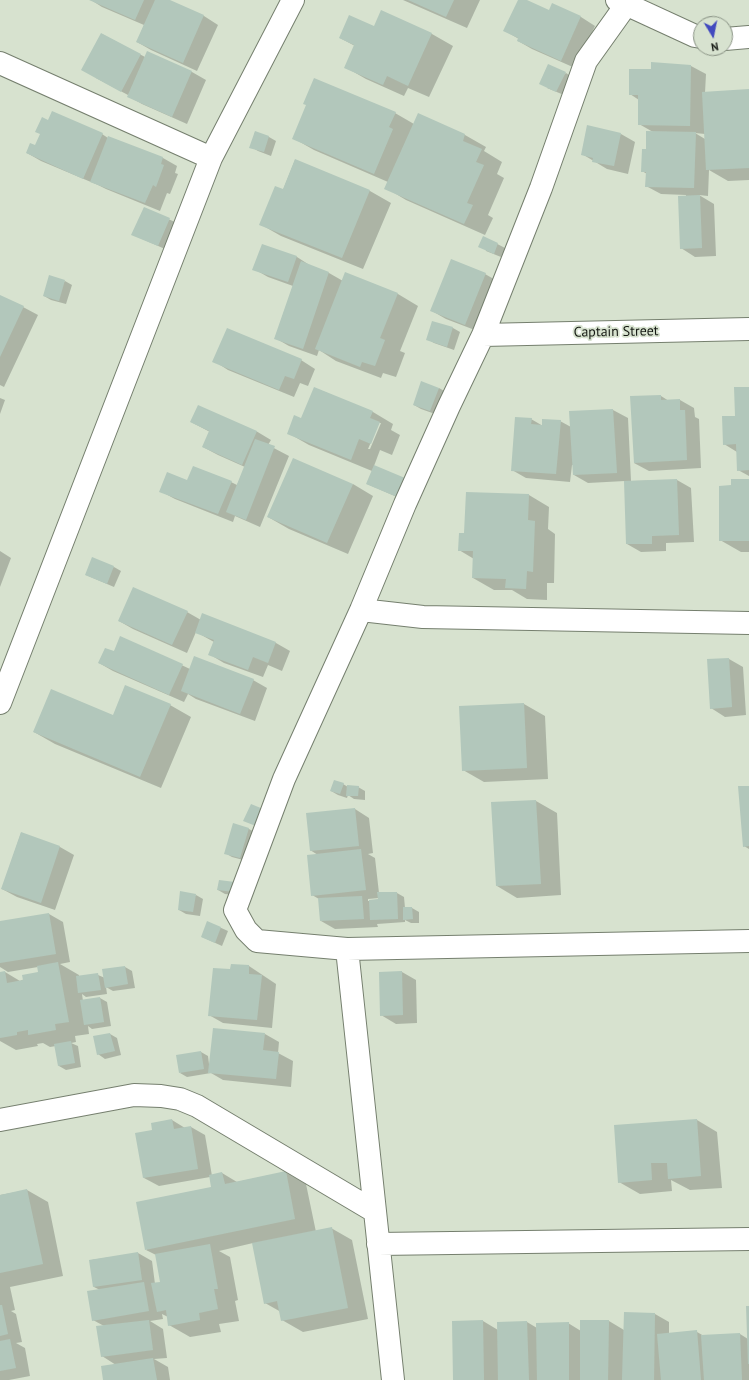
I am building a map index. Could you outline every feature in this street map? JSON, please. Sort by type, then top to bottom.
[{"type":"street","points":[[0,703],[211,158],[293,0]]},
{"type":"street","points":[[693,35],[621,3],[586,61],[541,188],[483,335],[405,504],[361,610],[284,779],[235,910],[246,930],[257,941],[347,949],[749,941]]},
{"type":"street","points":[[733,38],[749,37]]},
{"type":"street","points":[[0,63],[211,158]]},
{"type":"street","name":"Captain Street","points":[[483,335],[749,328]]},
{"type":"street","points":[[361,610],[423,617],[749,623]]},
{"type":"street","points":[[347,949],[393,1380]]},
{"type":"street","points":[[0,1120],[134,1095],[161,1096],[180,1099],[197,1106],[374,1211]]},
{"type":"street","points":[[378,1244],[749,1239]]},
{"type":"building","points":[[89,0],[144,0],[135,20]]},
{"type":"building","points":[[155,0],[170,0],[204,15],[183,63],[136,42]]},
{"type":"building","points":[[408,0],[454,0],[446,17]]},
{"type":"building","points":[[518,0],[527,0],[549,10],[552,3],[581,16],[561,61],[517,41],[518,38],[503,31]]},
{"type":"building","points":[[381,10],[432,33],[408,86],[387,76],[383,85],[344,68],[354,45],[339,38],[349,15],[374,26]]},
{"type":"building","points":[[101,33],[141,54],[121,92],[81,70]]},
{"type":"building","points":[[147,51],[192,71],[172,117],[127,97]]},
{"type":"building","points":[[651,62],[691,65],[690,126],[638,125],[638,95],[629,95],[629,69],[651,69]]},
{"type":"building","points":[[548,64],[566,72],[556,92],[539,84]]},
{"type":"building","points":[[314,78],[396,112],[389,127],[393,129],[374,174],[292,139],[306,105],[303,104]]},
{"type":"building","points":[[749,89],[749,168],[706,170],[702,92]]},
{"type":"building","points":[[52,111],[103,133],[83,179],[26,153],[30,143],[35,145],[40,134],[35,132],[42,117],[48,120]]},
{"type":"building","points":[[418,113],[465,134],[463,141],[482,149],[476,162],[484,165],[467,203],[473,205],[464,224],[384,189]]},
{"type":"building","points":[[587,125],[621,133],[614,166],[592,162],[593,158],[581,155]]},
{"type":"building","points":[[255,131],[269,136],[264,152],[249,148]]},
{"type":"building","points":[[646,131],[696,132],[694,188],[645,187],[646,172],[641,172],[642,149],[646,149]]},
{"type":"building","points":[[108,136],[163,157],[161,164],[164,165],[156,187],[153,185],[145,203],[90,182]]},
{"type":"building","points":[[295,159],[370,190],[342,258],[259,225],[275,186],[283,189]]},
{"type":"building","points":[[700,195],[702,248],[680,249],[678,196]]},
{"type":"building","points":[[144,207],[170,218],[158,246],[131,235]]},
{"type":"building","points":[[483,236],[498,243],[494,254],[478,247]]},
{"type":"building","points":[[262,244],[297,256],[288,282],[252,270]]},
{"type":"building","points":[[451,259],[486,273],[465,325],[430,311]]},
{"type":"building","points":[[301,261],[329,272],[303,349],[274,339]]},
{"type":"building","points":[[345,272],[398,293],[380,338],[385,340],[375,366],[362,362],[360,367],[315,349]]},
{"type":"building","points":[[49,275],[65,280],[59,301],[43,296]]},
{"type":"building","points":[[0,295],[24,306],[0,357]]},
{"type":"building","points":[[432,321],[453,327],[447,347],[426,340]]},
{"type":"building","points":[[227,328],[302,359],[294,379],[285,376],[279,390],[212,362]]},
{"type":"building","points":[[421,381],[439,388],[430,411],[413,405]]},
{"type":"building","points":[[314,387],[373,411],[370,418],[380,422],[371,444],[359,439],[351,460],[287,434],[294,415],[301,418]]},
{"type":"building","points":[[734,387],[749,387],[749,470],[737,471],[736,444],[723,445],[722,416],[735,416]]},
{"type":"building","points":[[661,395],[661,400],[680,399],[680,410],[685,410],[687,460],[634,463],[630,396]]},
{"type":"building","points":[[198,405],[257,431],[242,465],[202,447],[209,431],[190,422]]},
{"type":"building","points":[[613,409],[617,473],[573,475],[569,411]]},
{"type":"building","points":[[515,417],[532,418],[531,424],[542,425],[542,419],[561,420],[556,474],[511,471]]},
{"type":"building","points":[[255,439],[275,446],[246,520],[226,512]]},
{"type":"building","points":[[293,458],[353,484],[327,543],[267,517]]},
{"type":"building","points":[[374,465],[405,478],[397,497],[366,484]]},
{"type":"building","points":[[193,466],[232,481],[218,514],[159,492],[167,472],[187,480]]},
{"type":"building","points":[[677,479],[679,535],[652,536],[652,544],[626,544],[624,481]]},
{"type":"building","points":[[731,479],[749,479],[749,541],[719,541],[719,486],[731,485]]},
{"type":"building","points":[[466,492],[529,494],[528,520],[535,521],[533,572],[527,571],[526,589],[505,588],[506,579],[472,578],[473,551],[458,551],[459,533],[464,533]]},
{"type":"building","points":[[92,557],[114,566],[107,584],[85,575]]},
{"type":"building","points":[[133,587],[188,611],[172,645],[118,621]]},
{"type":"building","points":[[202,613],[276,642],[268,663],[253,657],[248,670],[208,655],[214,640],[195,633]]},
{"type":"building","points":[[120,636],[183,664],[169,695],[98,663],[105,648],[114,651]]},
{"type":"building","points":[[194,656],[254,679],[240,714],[181,691]]},
{"type":"building","points":[[729,658],[732,707],[710,709],[707,659]]},
{"type":"building","points":[[125,685],[171,704],[140,777],[33,732],[51,689],[113,715]]},
{"type":"building","points":[[524,703],[527,768],[462,771],[459,706]]},
{"type":"building","points":[[334,780],[344,783],[340,794],[330,791]]},
{"type":"building","points":[[347,785],[359,786],[358,796],[346,796]]},
{"type":"building","points":[[738,786],[749,786],[749,846],[743,847]]},
{"type":"building","points":[[536,800],[541,884],[496,886],[491,802]]},
{"type":"building","points":[[251,804],[268,811],[261,828],[243,821]]},
{"type":"building","points":[[355,808],[359,846],[310,851],[306,813]]},
{"type":"building","points":[[233,823],[249,828],[240,858],[224,854]]},
{"type":"building","points":[[21,832],[60,846],[41,903],[1,889]]},
{"type":"building","points":[[361,849],[366,890],[311,896],[307,855]]},
{"type":"building","points":[[219,880],[235,882],[234,892],[217,890]]},
{"type":"building","points":[[180,891],[196,894],[193,912],[178,910]]},
{"type":"building","points":[[377,892],[397,892],[398,919],[370,920],[369,900],[378,899]]},
{"type":"building","points":[[362,896],[364,919],[320,921],[318,898]]},
{"type":"building","points":[[403,907],[412,907],[413,919],[403,920]]},
{"type":"building","points":[[49,913],[56,954],[0,963],[0,921]]},
{"type":"building","points":[[207,921],[221,927],[215,943],[201,937]]},
{"type":"building","points":[[58,962],[69,1022],[55,1024],[56,1030],[28,1035],[28,1030],[17,1032],[17,1035],[0,1038],[0,972],[5,971],[7,983],[23,980],[22,975],[38,972],[37,966]]},
{"type":"building","points":[[231,964],[249,965],[249,974],[262,975],[257,1020],[208,1016],[213,968],[230,969]]},
{"type":"building","points":[[125,966],[128,984],[105,988],[102,969]]},
{"type":"building","points":[[402,971],[403,1015],[380,1016],[379,972]]},
{"type":"building","points":[[98,973],[101,990],[78,993],[76,976]]},
{"type":"building","points":[[100,997],[104,1022],[84,1025],[80,1000]]},
{"type":"building","points":[[213,1028],[265,1033],[263,1050],[279,1052],[276,1079],[208,1073]]},
{"type":"building","points":[[110,1033],[115,1051],[97,1055],[93,1036]]},
{"type":"building","points":[[71,1041],[75,1063],[58,1066],[54,1044]]},
{"type":"building","points":[[201,1051],[204,1069],[179,1073],[176,1055]]},
{"type":"building","points":[[172,1119],[174,1129],[191,1126],[198,1169],[143,1178],[135,1133],[152,1130],[151,1123]]},
{"type":"building","points":[[697,1119],[701,1176],[668,1179],[667,1163],[651,1163],[652,1180],[618,1183],[614,1125]]},
{"type":"building","points":[[286,1171],[295,1219],[145,1250],[136,1202],[211,1187],[209,1175],[222,1172],[225,1184]]},
{"type":"building","points":[[27,1189],[43,1264],[0,1273],[0,1195]]},
{"type":"building","points":[[332,1227],[348,1308],[281,1321],[277,1301],[264,1304],[252,1243]]},
{"type":"building","points":[[210,1244],[218,1289],[214,1289],[218,1309],[199,1313],[200,1320],[168,1326],[166,1310],[157,1312],[151,1283],[160,1282],[155,1254]]},
{"type":"building","points":[[138,1252],[142,1280],[93,1287],[89,1260]]},
{"type":"building","points":[[144,1282],[149,1311],[92,1321],[87,1291]]},
{"type":"building","points":[[0,1305],[2,1305],[8,1334],[0,1336]]},
{"type":"building","points":[[746,1306],[749,1306],[749,1364],[748,1364]]},
{"type":"building","points":[[624,1312],[655,1313],[654,1380],[622,1380]]},
{"type":"building","points":[[149,1320],[153,1350],[101,1357],[96,1326]]},
{"type":"building","points":[[483,1320],[484,1380],[453,1380],[452,1321]]},
{"type":"building","points":[[580,1320],[609,1320],[608,1380],[580,1380]]},
{"type":"building","points":[[527,1321],[529,1380],[498,1380],[497,1322]]},
{"type":"building","points":[[569,1322],[569,1380],[537,1380],[536,1323]]},
{"type":"building","points":[[697,1330],[701,1380],[661,1380],[657,1334]]},
{"type":"building","points":[[740,1333],[742,1380],[704,1380],[701,1335]]},
{"type":"building","points":[[10,1339],[16,1368],[0,1371],[0,1341]]},
{"type":"building","points":[[153,1358],[157,1380],[103,1380],[101,1366]]}]
